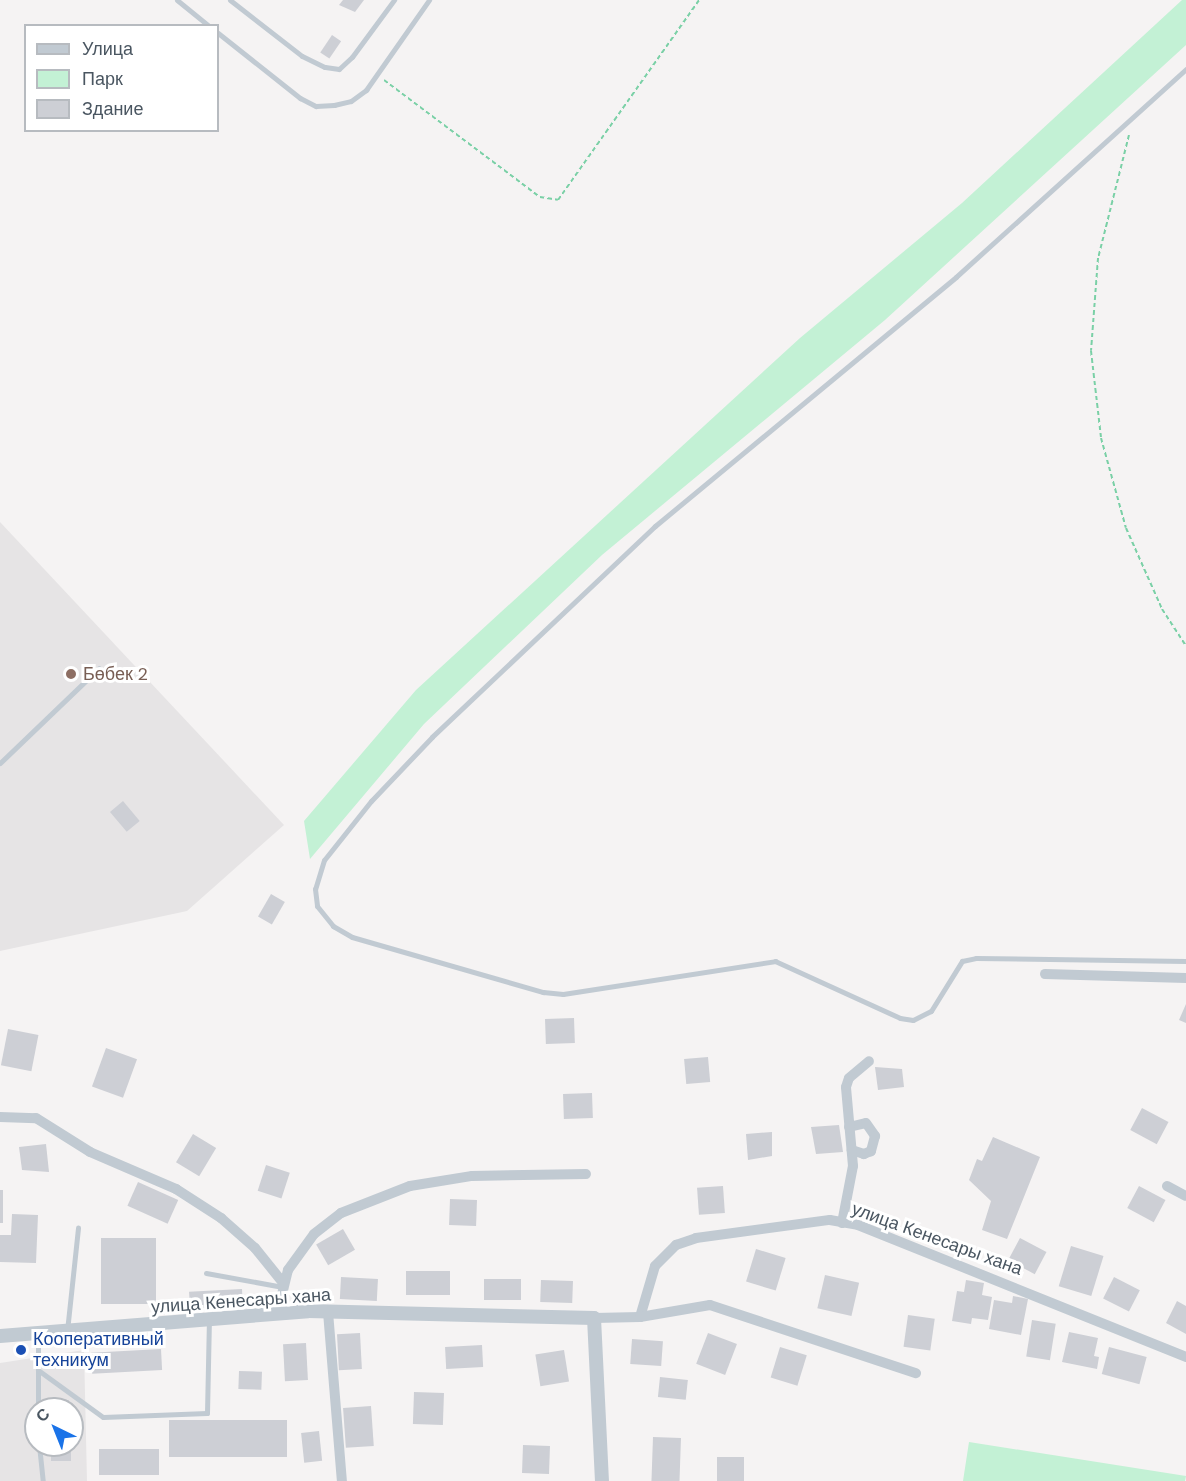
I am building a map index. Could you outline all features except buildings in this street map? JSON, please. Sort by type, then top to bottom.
[{"type":"street","points":[[1045,974],[1186,978]]},
{"type":"street","points":[[842,1222],[853,1166],[849,1127],[849,1078],[869,1061]]},
{"type":"street","points":[[0,1117],[36,1118],[90,1152],[176,1190],[221,1218],[255,1248],[284,1286]]},
{"type":"street","points":[[849,1127],[866,1123],[875,1137],[871,1151],[864,1154],[852,1150]]},
{"type":"street","points":[[277,1315],[288,1270],[323,1227],[341,1213],[410,1186],[472,1176],[586,1174]]},
{"type":"street","points":[[1167,1186],[1186,1196]]},
{"type":"street","name":"улица Кенесары хана","points":[[640,1317],[656,1266],[676,1245],[696,1238],[830,1220],[858,1225],[1186,1357]]},
{"type":"street","points":[[602,1481],[594,1318],[640,1317],[710,1305],[916,1373]]},
{"type":"street","points":[[328,1312],[342,1481]]},
{"type":"street","name":"улица Кенесары хана","points":[[0,1336],[328,1312],[594,1318]]},
{"type":"lane","points":[[177,0],[206,24]]},
{"type":"lane","points":[[230,0],[302,56],[325,67],[339,69],[358,49],[394,0]]},
{"type":"lane","points":[[219,34],[300,98],[316,105],[351,101],[366,90],[429,0]]},
{"type":"lane","points":[[1186,69],[956,277],[655,526],[432,737],[371,801],[324,860],[315,888],[317,906],[333,926],[352,937],[543,992],[563,994],[775,961],[900,1018],[913,1020],[932,1011],[962,962],[976,958],[1186,961]]},
{"type":"lane","points":[[0,763],[99,668]]},
{"type":"lane","points":[[66,1332],[78,1228]]},
{"type":"lane","points":[[206,1273],[284,1286]]},
{"type":"lane","points":[[38,1370],[103,1417],[207,1413],[209,1320]]},
{"type":"lane","points":[[38,1334],[38,1397]]},
{"type":"lane","points":[[40,1457],[43,1481]]},
{"type":"path","points":[[377,75],[540,197],[558,200],[699,0]]},
{"type":"path","points":[[1135,114],[1098,258],[1091,351],[1101,438],[1126,528],[1162,609],[1186,646]]},
{"type":"shaded area","name":"Бөбек 2","points":[[0,522],[284,825],[187,911],[0,951]]},
{"type":"shaded area","points":[[84,1350],[87,1481],[0,1481],[0,1363]]},
{"type":"green space","points":[[1182,0],[1186,0],[1186,45],[885,320],[602,555],[424,724],[310,859],[304,821],[416,690],[800,338],[962,203]]},
{"type":"green space","points":[[969,1442],[1186,1476],[1185,1481],[963,1481]]},
{"type":"place","name":"Бөбек 2","points":[[71,674]]},
{"type":"place","name":"Кооперативный техникум","points":[[21,1350]]}]
